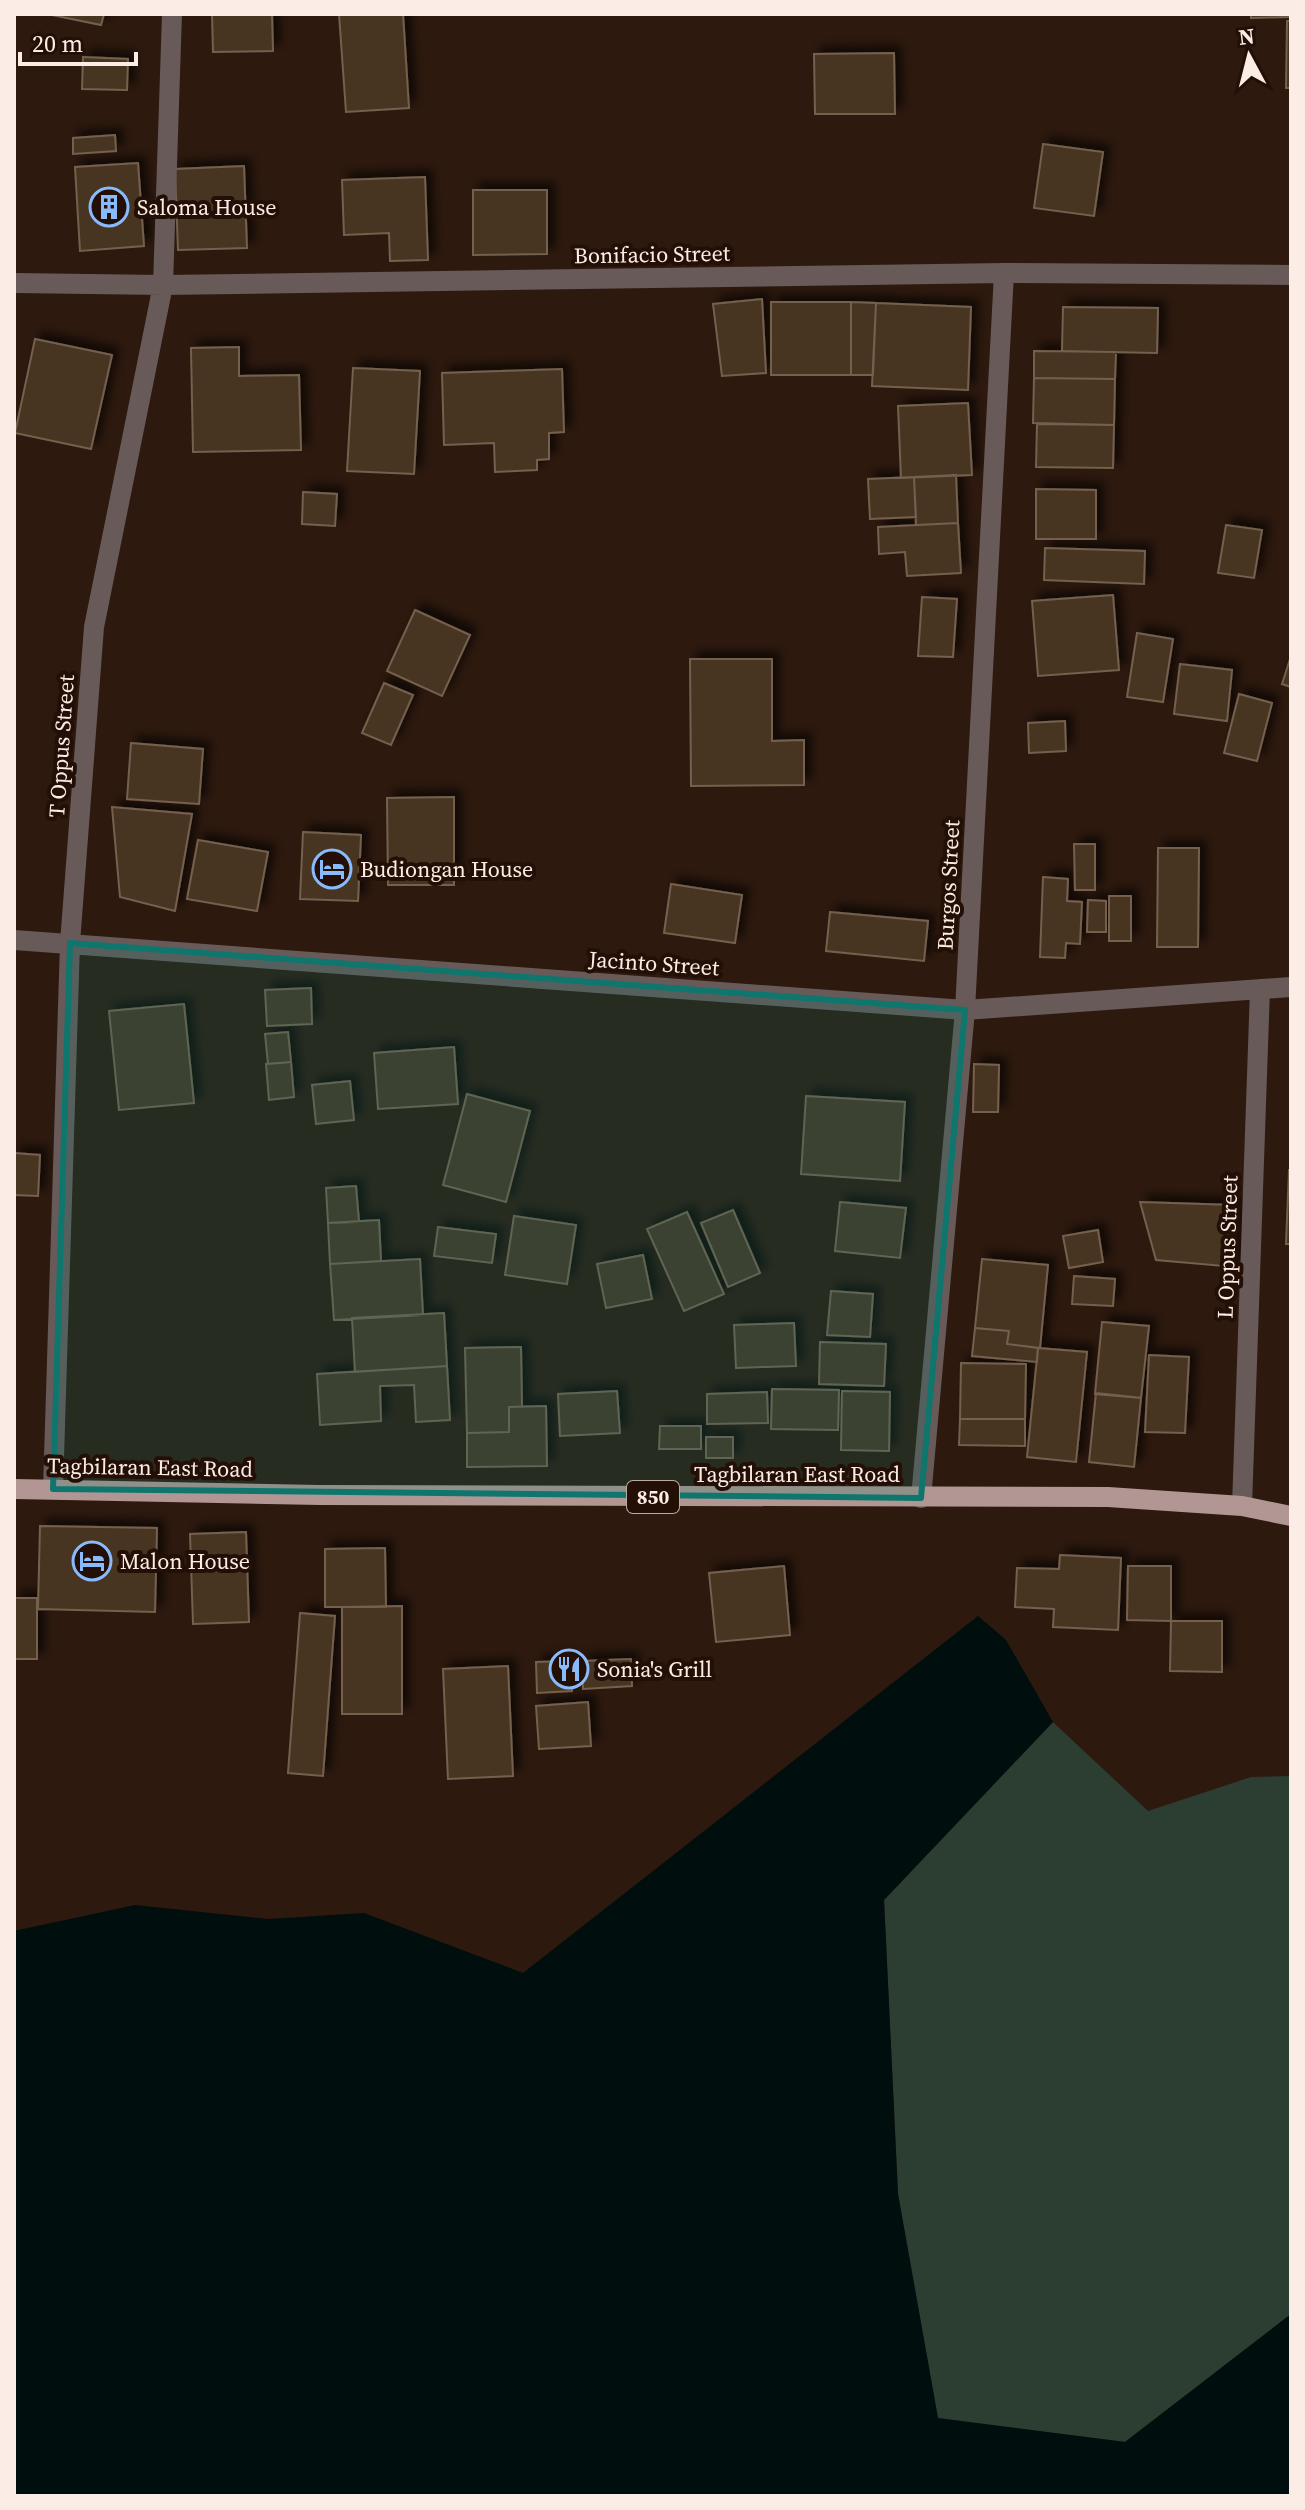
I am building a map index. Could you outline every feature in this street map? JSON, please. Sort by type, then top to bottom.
[{"type":"main road","name":"Tagbilaran East Road","points":[[14,1489],[320,1495],[1108,1497],[1242,1506],[1291,1516]]},
{"type":"street","name":"T Oppus Street","points":[[53,1489],[70,943],[94,627],[163,285],[172,14]]},
{"type":"street","name":"Bonifacio Street","points":[[14,283],[163,285],[1004,273],[1291,275]]},
{"type":"street","name":"Burgos Street","points":[[921,1498],[965,1010],[1004,273]]},
{"type":"street","name":"Jacinto Street","points":[[14,940],[965,1010],[1291,987]]},
{"type":"street","name":"L Oppus Street","points":[[1242,1506],[1260,989]]},
{"type":"highlighted area","points":[[70,943],[965,1010],[921,1498],[53,1489]]},
{"type":"green space","points":[[1053,1722],[1148,1811],[1251,1777],[1291,1776],[1291,2314],[1125,2442],[938,2419],[898,2194],[884,1900]]},
{"type":"shaded area","points":[[978,1616],[1006,1640],[1053,1722],[884,1900],[898,2194],[938,2418],[1125,2442],[1291,2314],[1291,2496],[14,2496],[14,1931],[135,1905],[269,1919],[364,1913],[523,1973]]},
{"type":"building","points":[[47,14],[104,14],[101,25]]},
{"type":"building","points":[[212,14],[272,14],[273,51],[213,52]]},
{"type":"building","points":[[339,14],[403,14],[409,108],[346,112]]},
{"type":"building","points":[[1251,14],[1291,14],[1291,17],[1251,18]]},
{"type":"building","points":[[1287,21],[1291,21],[1291,88],[1286,88]]},
{"type":"building","points":[[894,53],[895,114],[815,114],[814,54]]},
{"type":"building","points":[[83,57],[128,59],[127,90],[82,89]]},
{"type":"building","points":[[115,135],[116,151],[73,154],[73,138]]},
{"type":"building","points":[[1043,144],[1103,152],[1094,216],[1034,208]]},
{"type":"building","name":"Saloma House","points":[[138,163],[144,246],[80,251],[75,167]]},
{"type":"building","points":[[244,166],[247,248],[178,250],[175,169]]},
{"type":"building","points":[[425,177],[428,260],[390,261],[389,233],[344,235],[342,180]]},
{"type":"building","points":[[473,190],[547,190],[547,254],[473,255]]},
{"type":"building","points":[[762,299],[766,373],[722,376],[713,304]]},
{"type":"building","points":[[771,302],[851,302],[851,375],[771,375]]},
{"type":"building","points":[[851,302],[876,303],[873,375],[851,375]]},
{"type":"building","points":[[876,303],[971,307],[968,390],[872,386]]},
{"type":"building","points":[[1063,307],[1158,308],[1157,353],[1062,351]]},
{"type":"building","points":[[35,339],[112,355],[91,449],[15,433]]},
{"type":"building","points":[[239,347],[239,376],[299,375],[301,450],[193,452],[191,348]]},
{"type":"building","points":[[1034,351],[1116,352],[1115,379],[1034,378]]},
{"type":"building","points":[[353,368],[420,371],[414,474],[347,471]]},
{"type":"building","points":[[562,369],[564,432],[549,433],[549,459],[537,460],[537,470],[495,472],[494,443],[444,445],[442,373]]},
{"type":"building","points":[[1034,378],[1115,379],[1114,425],[1033,423]]},
{"type":"building","points":[[968,403],[972,475],[901,478],[898,406]]},
{"type":"building","points":[[1037,424],[1114,425],[1113,468],[1036,467]]},
{"type":"building","points":[[956,475],[958,523],[916,525],[914,477]]},
{"type":"building","points":[[914,477],[916,517],[870,519],[868,479]]},
{"type":"building","points":[[1036,489],[1096,490],[1096,539],[1036,539]]},
{"type":"building","points":[[303,492],[337,494],[335,526],[302,524]]},
{"type":"building","points":[[958,523],[961,573],[907,576],[905,552],[879,554],[878,527]]},
{"type":"building","points":[[1226,525],[1262,530],[1254,578],[1218,573]]},
{"type":"building","points":[[1045,548],[1145,551],[1144,584],[1044,580]]},
{"type":"building","points":[[1113,595],[1119,670],[1038,676],[1032,601]]},
{"type":"building","points":[[922,597],[957,599],[953,657],[918,656]]},
{"type":"building","points":[[415,610],[470,635],[442,696],[387,671]]},
{"type":"building","points":[[1137,633],[1173,639],[1163,702],[1127,697]]},
{"type":"building","points":[[1291,656],[1291,687],[1282,684]]},
{"type":"building","points":[[690,659],[772,659],[772,741],[804,740],[804,785],[691,786]]},
{"type":"building","points":[[1180,664],[1232,670],[1227,721],[1174,714]]},
{"type":"building","points":[[384,683],[413,695],[391,745],[362,733]]},
{"type":"building","points":[[1239,694],[1272,703],[1257,761],[1224,753]]},
{"type":"building","points":[[1065,721],[1066,751],[1029,753],[1028,723]]},
{"type":"building","points":[[131,743],[203,749],[199,804],[127,799]]},
{"type":"building","points":[[454,797],[454,885],[388,885],[387,798]]},
{"type":"building","points":[[112,807],[192,814],[175,911],[120,897]]},
{"type":"building","points":[[303,832],[361,835],[358,901],[300,899]]},
{"type":"building","points":[[198,840],[268,852],[257,911],[187,899]]},
{"type":"building","points":[[1074,844],[1095,844],[1095,890],[1075,890]]},
{"type":"building","points":[[1158,848],[1199,848],[1198,947],[1157,947]]},
{"type":"building","points":[[1043,877],[1068,879],[1067,901],[1082,902],[1080,944],[1066,943],[1065,958],[1040,957]]},
{"type":"building","points":[[671,884],[742,895],[735,943],[664,933]]},
{"type":"building","points":[[1109,896],[1131,896],[1131,941],[1109,941]]},
{"type":"building","points":[[1088,900],[1106,901],[1106,932],[1087,932]]},
{"type":"building","points":[[830,912],[928,921],[924,961],[826,951]]},
{"type":"building","points":[[311,988],[312,1024],[267,1026],[265,990]]},
{"type":"building","points":[[184,1004],[194,1103],[119,1110],[109,1011]]},
{"type":"building","points":[[288,1032],[291,1062],[268,1064],[265,1034]]},
{"type":"building","points":[[454,1047],[458,1104],[378,1109],[374,1053]]},
{"type":"building","points":[[291,1062],[294,1097],[269,1100],[266,1064]]},
{"type":"building","points":[[974,1064],[999,1065],[998,1112],[973,1112]]},
{"type":"building","points":[[350,1081],[354,1120],[316,1124],[312,1085]]},
{"type":"building","points":[[467,1094],[530,1111],[506,1202],[443,1185]]},
{"type":"building","points":[[806,1096],[905,1102],[900,1181],[801,1174]]},
{"type":"building","points":[[14,1153],[40,1155],[38,1196],[14,1195]]},
{"type":"building","points":[[1289,1170],[1291,1244],[1286,1244]]},
{"type":"building","points":[[356,1186],[359,1222],[328,1223],[326,1188]]},
{"type":"building","points":[[840,1202],[906,1208],[900,1258],[835,1251]]},
{"type":"building","points":[[1140,1202],[1233,1205],[1235,1267],[1156,1260]]},
{"type":"building","points":[[733,1210],[760,1273],[728,1287],[701,1223]]},
{"type":"building","points":[[687,1212],[724,1294],[684,1311],[647,1229]]},
{"type":"building","points":[[514,1216],[576,1225],[567,1284],[505,1275]]},
{"type":"building","points":[[379,1220],[381,1261],[330,1264],[328,1223]]},
{"type":"building","points":[[438,1227],[496,1234],[492,1263],[434,1256]]},
{"type":"building","points":[[1098,1230],[1103,1262],[1069,1268],[1063,1236]]},
{"type":"building","points":[[643,1255],[652,1299],[606,1308],[597,1264]]},
{"type":"building","points":[[420,1259],[423,1315],[334,1320],[330,1264]]},
{"type":"building","points":[[982,1259],[1048,1265],[1040,1348],[1007,1344],[1009,1331],[975,1328]]},
{"type":"building","points":[[1074,1276],[1115,1279],[1113,1306],[1072,1304]]},
{"type":"building","points":[[831,1291],[873,1294],[870,1337],[827,1335]]},
{"type":"building","points":[[444,1313],[447,1366],[355,1372],[352,1318]]},
{"type":"building","points":[[1102,1322],[1149,1326],[1141,1398],[1095,1394]]},
{"type":"building","points":[[794,1323],[796,1366],[736,1368],[734,1325]]},
{"type":"building","points":[[975,1328],[1009,1331],[1007,1344],[1038,1348],[1037,1362],[972,1356]]},
{"type":"building","points":[[820,1342],[886,1344],[884,1386],[819,1384]]},
{"type":"building","points":[[521,1347],[522,1407],[509,1407],[509,1432],[467,1433],[465,1348]]},
{"type":"building","points":[[1038,1348],[1087,1352],[1076,1462],[1027,1457]]},
{"type":"building","points":[[1149,1355],[1189,1357],[1185,1433],[1145,1432]]},
{"type":"building","points":[[961,1363],[1026,1364],[1025,1419],[960,1419]]},
{"type":"building","points":[[447,1366],[450,1420],[416,1422],[414,1385],[380,1386],[381,1421],[320,1425],[317,1374]]},
{"type":"building","points":[[772,1389],[839,1390],[838,1430],[771,1429]]},
{"type":"building","points":[[617,1391],[620,1433],[560,1436],[558,1394]]},
{"type":"building","points":[[842,1391],[890,1392],[889,1451],[841,1450]]},
{"type":"building","points":[[767,1392],[768,1423],[707,1424],[707,1394]]},
{"type":"building","points":[[1096,1393],[1141,1398],[1134,1467],[1089,1462]]},
{"type":"building","points":[[546,1406],[547,1466],[467,1467],[467,1433],[509,1432],[509,1407]]},
{"type":"building","points":[[960,1419],[1025,1419],[1025,1446],[959,1445]]},
{"type":"building","points":[[660,1426],[701,1426],[701,1449],[659,1449]]},
{"type":"building","points":[[706,1437],[733,1437],[733,1458],[706,1458]]},
{"type":"building","points":[[40,1526],[157,1528],[155,1612],[38,1609]]},
{"type":"building","points":[[246,1532],[249,1622],[193,1624],[190,1534]]},
{"type":"building","points":[[385,1548],[386,1607],[325,1607],[325,1549]]},
{"type":"building","points":[[1060,1555],[1121,1558],[1118,1630],[1053,1627],[1054,1609],[1015,1607],[1017,1568],[1059,1569]]},
{"type":"building","points":[[784,1566],[790,1635],[716,1642],[709,1573]]},
{"type":"building","points":[[1128,1566],[1171,1566],[1171,1621],[1127,1620]]},
{"type":"building","points":[[14,1598],[37,1598],[37,1659],[14,1659]]},
{"type":"building","points":[[402,1606],[402,1714],[342,1714],[342,1607]]},
{"type":"building","points":[[300,1613],[335,1616],[323,1776],[288,1773]]},
{"type":"building","points":[[1171,1621],[1222,1621],[1222,1672],[1170,1671]]},
{"type":"building","points":[[631,1659],[632,1686],[583,1689],[582,1661]]},
{"type":"building","points":[[571,1661],[572,1691],[537,1693],[536,1662]]},
{"type":"building","points":[[508,1666],[513,1776],[448,1779],[443,1669]]},
{"type":"building","points":[[588,1702],[591,1746],[539,1749],[536,1706]]},
{"type":"place","name":"Saloma House","points":[[109,207]]},
{"type":"place","name":"Budiongan House","points":[[332,869]]},
{"type":"place","name":"Malon House","points":[[92,1561]]},
{"type":"place","name":"Sonia's Grill","points":[[569,1669]]}]
